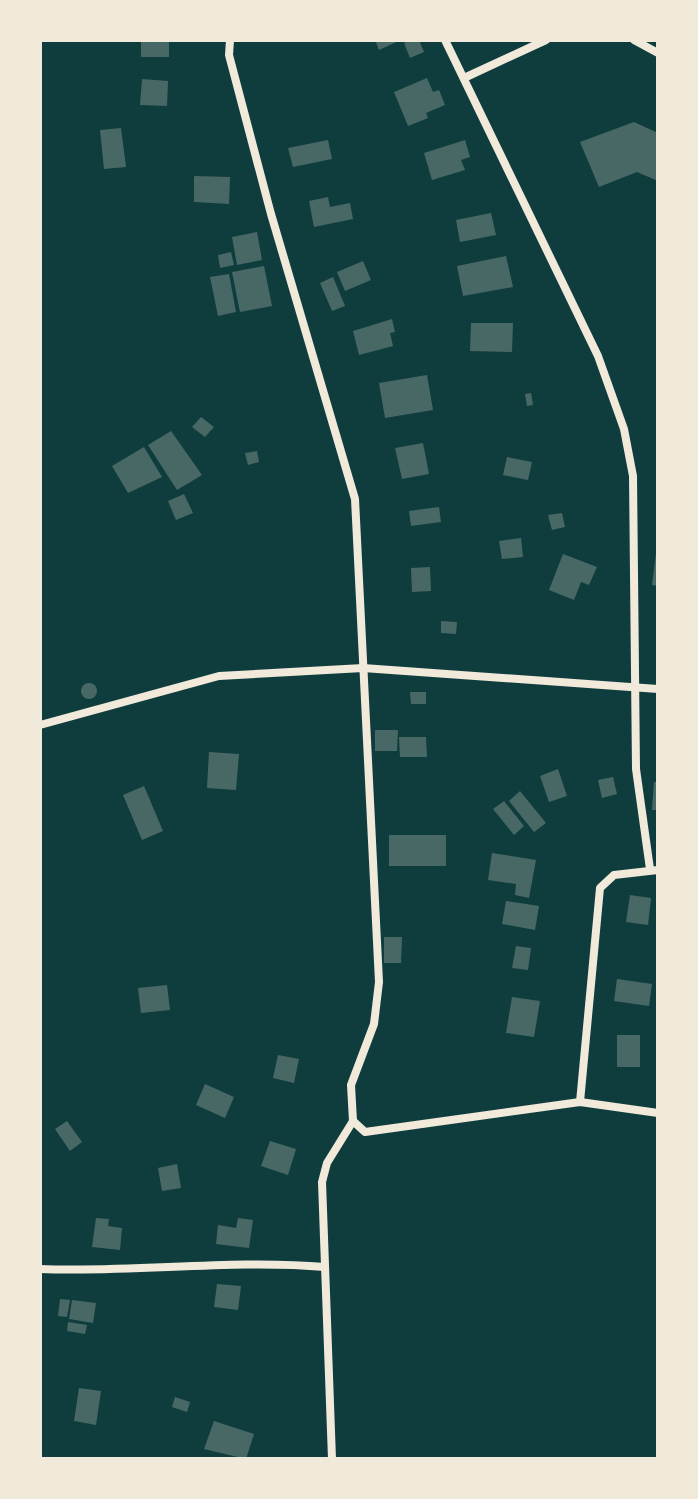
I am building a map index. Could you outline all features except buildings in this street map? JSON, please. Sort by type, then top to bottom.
[{"type":"street","points":[[230,40],[229,55],[271,214],[355,499],[379,982],[374,1024],[351,1085],[353,1121],[327,1163],[322,1182],[332,1459]]},
{"type":"street","points":[[445,40],[598,356],[624,429],[633,476],[636,769],[654,870],[614,875],[600,888],[580,1102]]},
{"type":"street","points":[[464,78],[546,40]]},
{"type":"street","points":[[634,40],[658,53]]},
{"type":"street","points":[[40,725],[219,676],[363,668],[658,689]]},
{"type":"street","points":[[353,1121],[365,1132],[580,1102],[658,1113]]},
{"type":"street","points":[[40,1269],[96,1272],[264,1261],[325,1267]]}]
